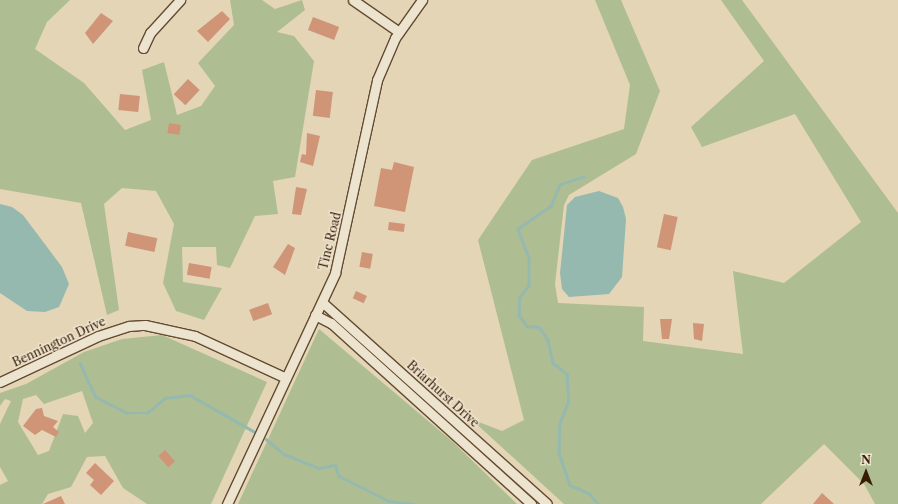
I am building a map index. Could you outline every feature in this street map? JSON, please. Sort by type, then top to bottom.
[{"type":"street","points":[[143,48],[150,33],[180,0]]},
{"type":"street","points":[[353,0],[399,32]]},
{"type":"street","name":"Tinc Road","points":[[227,504],[322,302],[342,250],[374,90],[399,32],[422,0]]},
{"type":"street","name":"Briarhurst Drive","points":[[322,302],[547,504]]},
{"type":"street","name":"Briarhurst Drive","points":[[315,315],[337,327],[531,504]]},
{"type":"street","name":"Bennington Drive","points":[[0,382],[98,336],[145,326],[195,336],[286,378]]},
{"type":"green space","points":[[0,0],[70,0],[47,22],[35,49],[84,83],[125,130],[151,120],[142,70],[164,62],[177,115],[201,106],[215,86],[198,63],[234,25],[230,0],[262,0],[275,9],[302,0],[305,10],[277,32],[294,36],[314,61],[295,177],[273,181],[278,214],[255,216],[230,268],[217,265],[216,247],[182,247],[183,282],[222,288],[204,320],[176,311],[163,283],[174,224],[156,191],[122,188],[104,204],[119,310],[107,315],[81,203],[0,189]]},
{"type":"green space","points":[[595,0],[621,0],[660,91],[636,154],[569,195],[564,205],[555,284],[558,303],[644,307],[643,341],[743,354],[733,271],[784,283],[861,222],[795,114],[702,147],[691,127],[764,61],[721,0],[742,0],[898,213],[898,504],[875,504],[864,484],[824,444],[761,504],[564,504],[471,419],[502,431],[524,420],[478,240],[532,160],[624,129],[630,85]]},
{"type":"green space","points":[[319,329],[452,441],[517,504],[238,504]]},
{"type":"green space","points":[[162,335],[267,382],[211,504],[147,504],[123,488],[105,456],[87,457],[71,487],[48,494],[42,504],[0,504],[0,485],[8,481],[0,467],[0,424],[11,401],[5,399],[0,406],[0,393],[26,384],[84,352],[122,339]],"holes":[[[82,391],[93,423],[85,433],[78,416],[63,414],[49,451],[38,455],[18,422],[23,399],[36,395],[44,404]]]},
{"type":"water","points":[[599,191],[618,198],[623,207],[626,219],[622,277],[609,294],[569,297],[562,289],[560,273],[567,205],[575,197]]},
{"type":"water","points":[[0,204],[12,207],[23,215],[62,267],[69,284],[59,307],[45,312],[27,311],[0,293]]},
{"type":"building","points":[[222,11],[230,19],[208,42],[197,31]]},
{"type":"building","points":[[101,13],[113,21],[93,44],[85,33]]},
{"type":"building","points":[[313,17],[339,27],[334,40],[308,30]]},
{"type":"building","points":[[188,79],[200,90],[185,105],[174,94]]},
{"type":"building","points":[[316,90],[333,92],[330,118],[313,116]]},
{"type":"building","points":[[120,94],[140,96],[138,112],[118,110]]},
{"type":"building","points":[[169,123],[181,125],[179,135],[167,133]]},
{"type":"building","points":[[307,133],[320,136],[313,166],[300,162],[302,154],[306,155]]},
{"type":"building","points":[[394,162],[414,167],[405,212],[374,206],[381,168],[392,170]]},
{"type":"building","points":[[296,187],[307,189],[301,215],[292,214]]},
{"type":"building","points":[[664,214],[678,217],[671,250],[657,247]]},
{"type":"building","points":[[389,222],[405,224],[404,232],[388,230]]},
{"type":"building","points":[[128,232],[157,238],[154,252],[125,246]]},
{"type":"building","points":[[288,244],[295,248],[285,275],[273,267]]},
{"type":"building","points":[[362,252],[373,254],[370,269],[359,267]]},
{"type":"building","points":[[189,263],[212,267],[210,279],[187,275]]},
{"type":"building","points":[[356,291],[367,296],[364,303],[353,298]]},
{"type":"building","points":[[268,303],[272,314],[253,321],[249,310]]},
{"type":"building","points":[[660,319],[672,319],[669,339],[662,339]]},
{"type":"building","points":[[693,323],[704,324],[702,341],[694,339]]},
{"type":"building","points":[[42,408],[44,416],[58,421],[53,427],[59,432],[56,437],[42,430],[35,435],[23,426],[36,409]]},
{"type":"building","points":[[165,450],[175,461],[168,467],[158,456]]},
{"type":"building","points":[[95,463],[114,481],[101,495],[90,485],[94,480],[86,473]]},
{"type":"building","points":[[822,493],[834,504],[813,504]]},
{"type":"building","points":[[61,496],[65,504],[43,504]]},
{"type":"waterway","points":[[584,177],[560,185],[551,206],[518,229],[529,258],[529,286],[520,297],[519,315],[527,326],[539,327],[548,340],[553,363],[567,374],[569,401],[560,423],[559,453],[570,485],[590,494],[598,504]]},
{"type":"waterway","points":[[80,363],[96,397],[127,413],[147,413],[165,398],[190,395],[253,431]]},
{"type":"waterway","points":[[266,439],[284,454],[319,468],[335,465],[339,476],[389,501],[414,504]]}]
